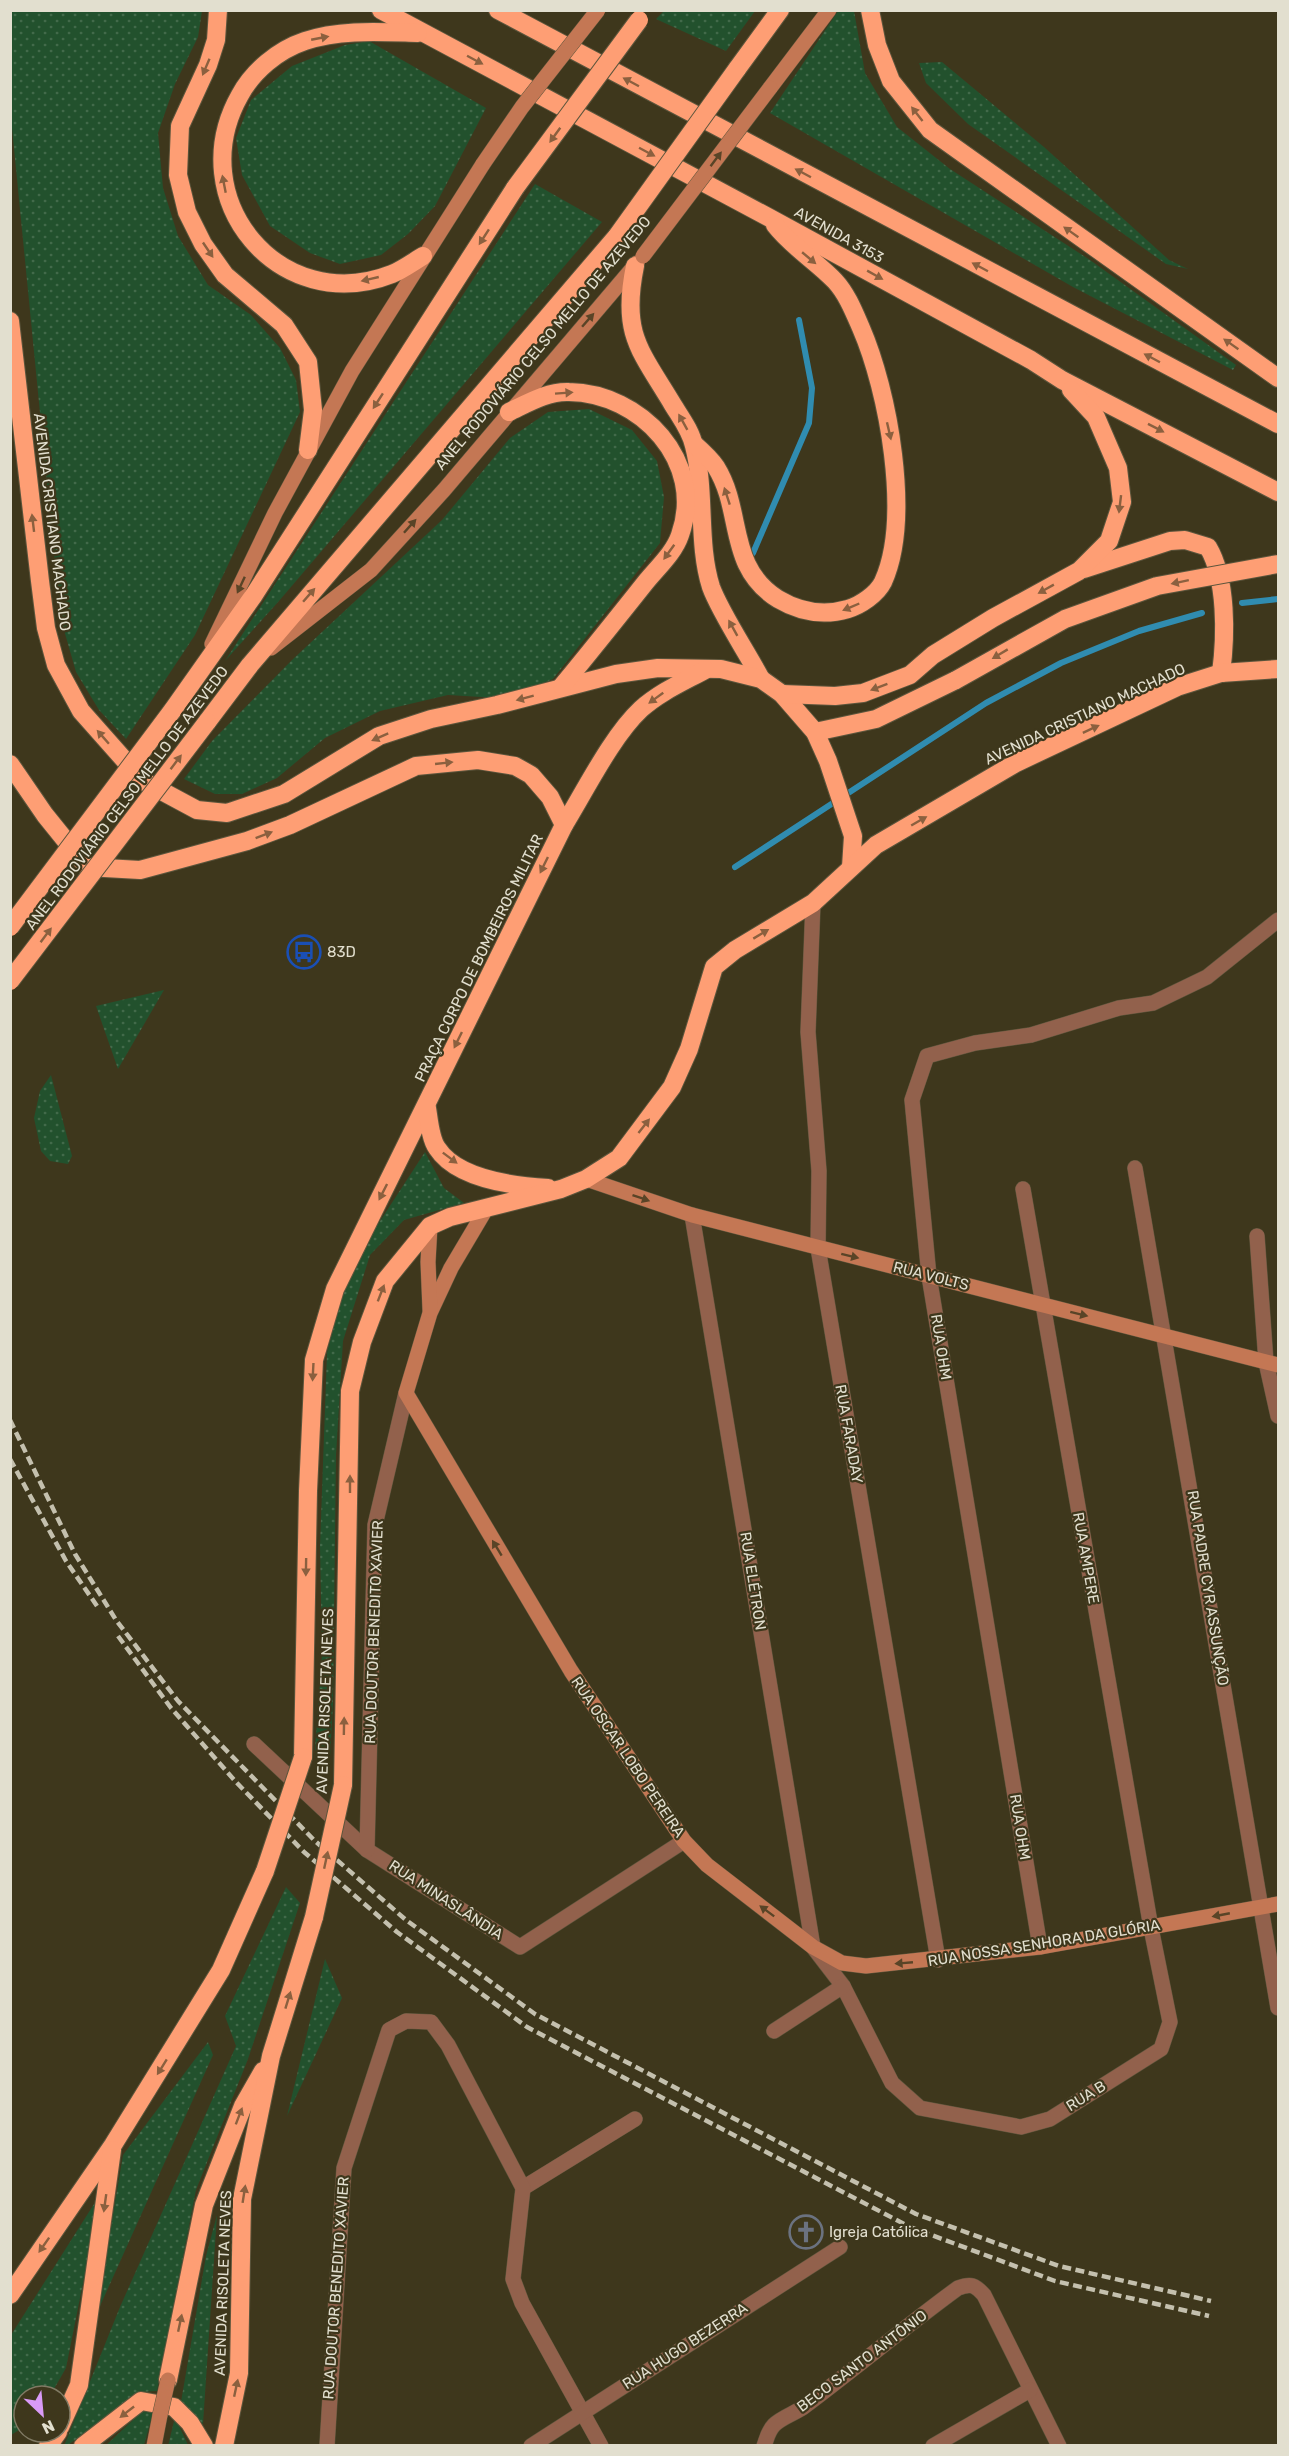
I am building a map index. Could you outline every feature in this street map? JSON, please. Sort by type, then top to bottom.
[{"type":"highway","points":[[218,10],[213,48],[180,126],[178,174],[187,212],[203,244],[225,275],[284,325],[308,362],[313,410],[308,450]]},
{"type":"highway","name":"AVENIDA 3153","points":[[381,10],[768,216],[1030,360],[1062,380],[1278,492]]},
{"type":"highway","points":[[498,10],[1278,424]]},
{"type":"highway","points":[[523,10],[552,40]]},
{"type":"highway","name":"ANEL RODOVIÁRIO CELSO MELLO DE AZEVEDO","points":[[10,981],[249,665],[618,236],[780,10]]},
{"type":"highway","points":[[870,10],[877,45],[891,81],[930,130],[1274,371]]},
{"type":"highway","name":"ANEL RODOVIÁRIO CELSO MELLO DE AZEVEDO","points":[[10,927],[172,711],[254,595],[515,188],[643,15]]},
{"type":"highway","points":[[423,256],[392,274],[356,283],[320,281],[286,269],[258,248],[236,219],[223,185],[221,149],[229,114],[246,83],[273,58],[305,41],[340,34],[424,33]]},
{"type":"highway","points":[[694,444],[709,458],[720,475],[747,568],[778,598],[807,610],[825,614],[855,607],[872,595],[883,583],[892,549],[895,514],[894,450],[879,385],[862,331],[836,282],[785,239],[768,216]]},
{"type":"highway","points":[[639,261],[629,314],[638,349],[681,417],[694,444],[703,497],[704,544],[712,588],[761,679]]},
{"type":"highway","name":"AVENIDA CRISTIANO MACHADO","points":[[10,321],[46,628],[56,665],[81,711],[143,781],[197,810],[227,813],[251,807],[284,794],[379,736],[431,719],[497,705],[562,686]]},
{"type":"highway","points":[[1062,380],[1096,417],[1118,468],[1122,502],[1109,541],[1079,571]]},
{"type":"highway","points":[[509,412],[540,397],[570,392],[621,405],[649,422],[662,435],[678,460],[686,488],[684,519],[674,548],[562,686]]},
{"type":"highway","points":[[782,694],[863,693],[910,675],[933,655],[993,618],[1079,571],[1170,541],[1185,540],[1208,547],[1217,563],[1226,641],[1221,673]]},
{"type":"highway","points":[[815,732],[876,720],[956,680],[1065,619],[1157,586],[1278,564]]},
{"type":"highway","points":[[562,686],[658,668],[732,670],[761,679],[782,694],[815,732],[828,760],[849,821],[853,837],[851,867]]},
{"type":"highway","name":"PRAÇA CORPO DE BOMBEIROS MILITAR","points":[[410,1140],[564,825],[625,728],[641,709],[661,694],[706,669]]},
{"type":"highway","name":"AVENIDA CRISTIANO MACHADO","points":[[586,1179],[619,1158],[672,1087],[689,1049],[714,968],[735,950],[813,903],[876,845],[1016,763],[1177,687],[1221,673],[1278,669]]},
{"type":"highway","name":"PRAÇA CORPO DE BOMBEIROS MILITAR","points":[[10,764],[45,814],[87,867],[140,870],[166,864],[247,841],[290,825],[416,766],[478,760],[515,766],[531,775],[550,797],[564,825]]},
{"type":"highway","points":[[427,1108],[436,1148],[468,1171],[478,1177],[514,1186],[561,1189]]},
{"type":"highway","name":"AVENIDA RISOLETA NEVES","points":[[10,2295],[113,2145],[221,1970],[265,1871],[303,1757],[308,1491],[314,1360],[335,1289],[410,1140]]},
{"type":"highway","points":[[430,1226],[450,1217],[507,1205],[586,1179]]},
{"type":"highway","name":"AVENIDA RISOLETA NEVES","points":[[224,2445],[239,2373],[242,2199],[271,2056],[314,1917],[343,1785],[350,1391],[362,1342],[386,1281],[430,1226]]},
{"type":"highway","points":[[168,2380],[204,2205],[243,2106],[271,2056]]},
{"type":"highway","points":[[72,2400],[79,2385],[113,2145]]},
{"type":"highway","points":[[83,2445],[141,2401],[174,2407],[190,2423],[204,2445]]},
{"type":"street","name":"ANEL RODOVIÁRIO CELSO MELLO DE AZEVEDO","points":[[201,669],[275,513],[352,371],[483,164],[522,107],[598,10]]},
{"type":"street","name":"ANEL RODOVIÁRIO CELSO MELLO DE AZEVEDO","points":[[249,665],[371,570],[639,261],[829,10]]},
{"type":"street","name":"RUA FARADAY","points":[[813,903],[808,1032],[819,1171],[818,1248],[938,1960]]},
{"type":"street","name":"RUA OHM","points":[[1040,1947],[929,1276],[912,1100],[927,1056],[975,1042],[1030,1035],[1119,1008],[1153,1003],[1207,977],[1277,926]]},
{"type":"street","name":"RUA PADRE CYR ASSUNÇÃO","points":[[1135,1168],[1166,1336],[1278,2008]]},
{"type":"street","name":"RUA VOLTS","points":[[586,1179],[692,1215],[1272,1364]]},
{"type":"street","name":"RUA AMPERE","points":[[1023,1189],[1041,1305],[1151,1928]]},
{"type":"street","name":"RUA DOUTOR BENEDITO XAVIER","points":[[368,1850],[375,1525],[406,1393],[430,1312],[451,1268],[486,1209]]},
{"type":"street","name":"RUA ELÉTRON","points":[[692,1215],[813,1947]]},
{"type":"street","name":"RUA DOUTOR BENEDITO XAVIER","points":[[430,1226],[428,1262],[430,1312]]},
{"type":"street","points":[[1257,1236],[1278,1416]]},
{"type":"street","name":"RUA OSCAR LOBO PEREIRA","points":[[406,1393],[571,1671],[684,1841],[707,1865],[813,1947],[843,1986],[892,2083]]},
{"type":"street","name":"RUA MINASLÂNDIA","points":[[254,1744],[368,1850],[520,1947],[684,1841]]},
{"type":"street","name":"RUA NOSSA SENHORA DA GLÓRIA","points":[[813,1947],[842,1963],[866,1966],[938,1960],[1040,1947],[1278,1904]]},
{"type":"street","name":"RUA B","points":[[892,2083],[920,2108],[1021,2127],[1050,2119],[1161,2049],[1170,2022],[1151,1928]]},
{"type":"street","points":[[774,2031],[843,1986]]},
{"type":"street","name":"RUA DOUTOR BENEDITO XAVIER","points":[[327,2445],[344,2168],[390,2030],[406,2020],[431,2022],[448,2045],[523,2188]]},
{"type":"street","points":[[601,2445],[522,2303],[513,2279],[523,2188],[635,2119]]},
{"type":"street","name":"RUA HUGO BEZERRA","points":[[531,2445],[840,2247]]},
{"type":"street","name":"BECO SANTO ANTÔNIO","points":[[764,2445],[768,2432],[776,2423],[804,2407],[958,2288],[969,2284],[976,2286],[984,2295],[1030,2390]]},
{"type":"street","points":[[154,2445],[168,2380]]},
{"type":"street","points":[[933,2445],[1030,2390],[1059,2445]]},
{"type":"green space","points":[[10,11],[202,11],[198,37],[175,84],[158,133],[163,188],[178,236],[208,285],[251,315],[280,348],[296,380],[300,412],[195,635],[126,739],[99,710],[76,672],[60,616],[11,118]]},
{"type":"green space","points":[[664,11],[755,11],[726,51],[656,19]]},
{"type":"green space","points":[[838,11],[854,11],[865,73],[897,127],[950,169],[1090,260],[1236,365],[1233,370],[1073,287],[770,113]]},
{"type":"green space","points":[[369,41],[486,108],[435,206],[408,234],[381,255],[340,264],[310,253],[270,226],[242,175],[236,138],[251,100],[292,66],[345,45]]},
{"type":"green space","points":[[942,62],[1044,147],[1169,260],[1188,269],[1166,264],[968,124],[926,83],[919,63]]},
{"type":"green space","points":[[535,184],[602,222],[279,601],[225,661]]},
{"type":"green space","points":[[589,409],[632,430],[657,461],[664,497],[660,543],[553,679],[514,695],[498,698],[448,695],[380,711],[325,738],[277,778],[242,794],[215,794],[184,779],[212,741],[292,660],[442,520],[510,438],[548,412]]},
{"type":"green space","points":[[164,990],[118,1069],[96,1006]]},
{"type":"green space","points":[[51,1075],[72,1156],[68,1164],[50,1161],[41,1151],[34,1118],[40,1091]]},
{"type":"green space","points":[[425,1152],[444,1188],[464,1203],[404,1220],[370,1255],[343,1341],[336,1455],[333,1702],[330,1757],[315,1750],[322,1654],[320,1546],[327,1353],[341,1298],[369,1238]]},
{"type":"green space","points":[[286,1887],[300,1903],[248,2059],[196,2190],[157,2391],[142,2392],[72,2442],[72,2426],[120,2307],[236,2046],[225,2016]]},
{"type":"green space","points":[[325,1959],[342,1998],[287,2116]]},
{"type":"green space","points":[[208,2042],[213,2055],[96,2315],[123,2155]]},
{"type":"green space","points":[[101,2193],[66,2368],[57,2384],[12,2384],[11,2435],[11,2335]]},
{"type":"green space","points":[[217,2215],[203,2424],[181,2402],[206,2256]]},
{"type":"green space","points":[[145,2409],[153,2413],[144,2445],[105,2446]]},
{"type":"green space","points":[[175,2417],[188,2445],[168,2446]]},
{"type":"waterway","points":[[753,553],[809,423],[812,388],[799,320]]},
{"type":"waterway","points":[[1242,603],[1278,599]]},
{"type":"waterway","points":[[735,867],[986,703],[1061,663],[1139,631],[1202,613]]},
{"type":"railway","points":[[10,1420],[75,1554],[116,1620],[178,1701],[315,1841],[406,1920],[535,2014],[916,2214],[1059,2266],[1211,2301]]},
{"type":"railway","points":[[10,1459],[66,1561],[97,1606]]},
{"type":"railway","points":[[118,1636],[171,1708],[236,1782],[304,1852],[397,1932],[527,2027],[910,2227],[1055,2281],[1209,2316]]},
{"type":"place","name":"83D","points":[[304,952]]},
{"type":"place","name":"Igreja Católica","points":[[806,2232]]}]
